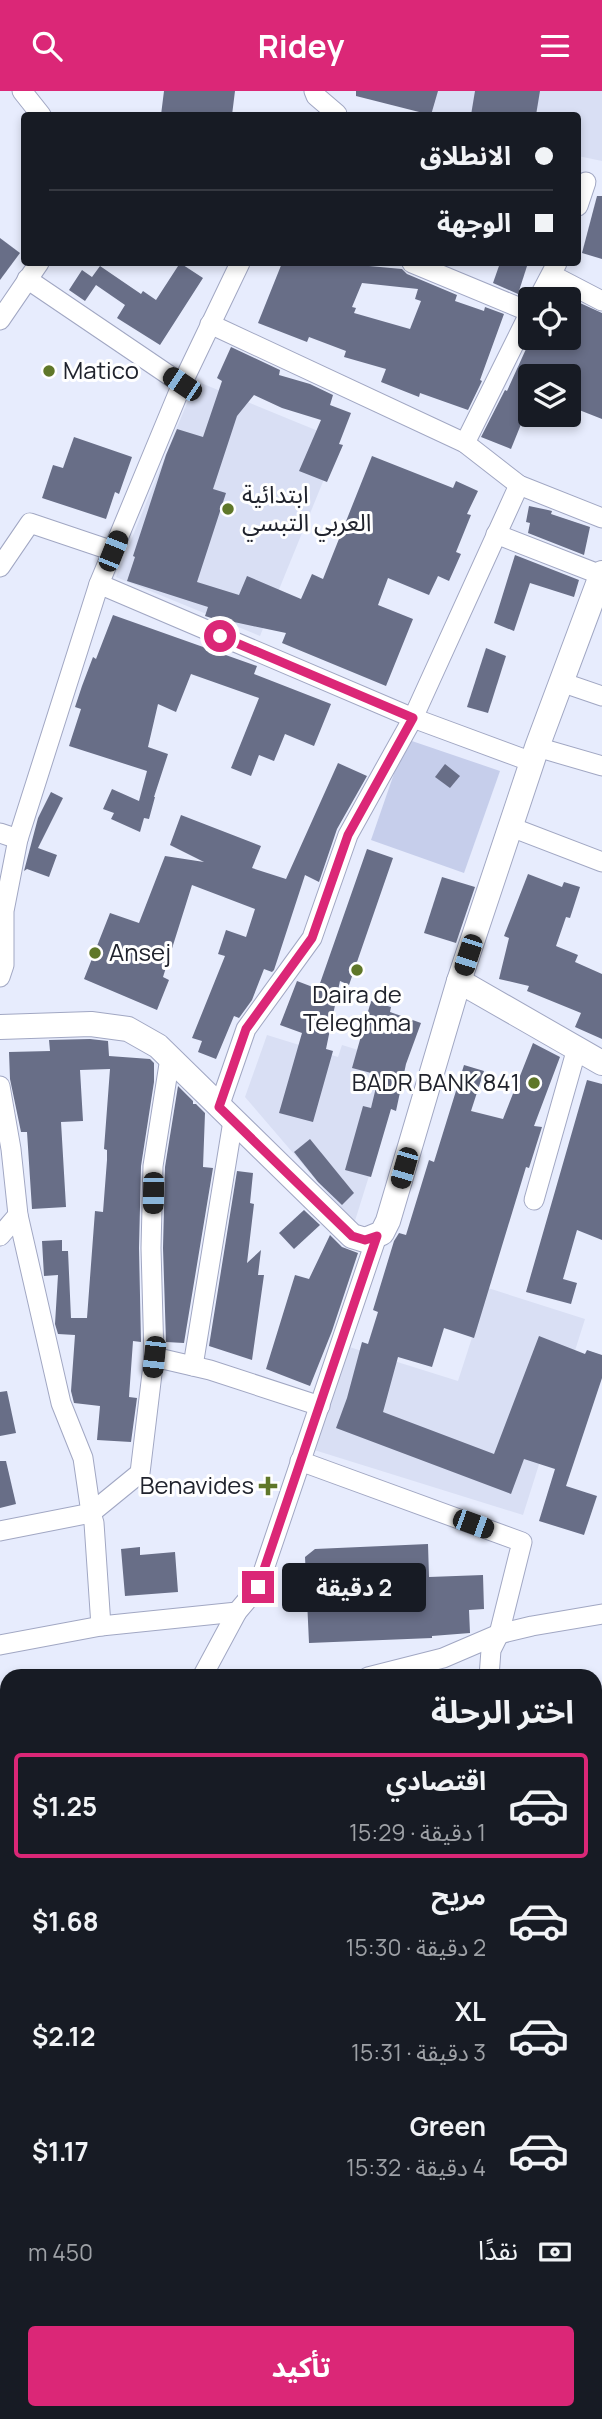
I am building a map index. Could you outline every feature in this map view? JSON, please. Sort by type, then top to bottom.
[{"type":"main road","points":[[0,1027],[91,1024],[128,1028],[158,1046],[352,1236],[365,1240],[377,1236],[386,1227],[459,981],[534,755],[602,574]]},
{"type":"main road","points":[[459,981],[602,1063]]},
{"type":"street","points":[[22,91],[39,112]]},
{"type":"street","points":[[314,91],[332,112]]},
{"type":"street","points":[[581,199],[589,182]]},
{"type":"street","points":[[0,320],[37,266]]},
{"type":"street","points":[[2,968],[2,910],[9,836],[113,551],[182,384],[239,266]]},
{"type":"street","points":[[419,266],[518,307]]},
{"type":"street","points":[[544,287],[554,269],[602,300]]},
{"type":"street","points":[[27,279],[182,384]]},
{"type":"street","points":[[210,324],[465,443],[519,485],[602,518]]},
{"type":"street","points":[[465,443],[518,336]]},
{"type":"street","points":[[193,1366],[226,1114],[246,1029],[312,938],[348,835],[413,718],[519,485]]},
{"type":"street","points":[[0,567],[30,523],[113,551]]},
{"type":"street","points":[[496,534],[602,574]]},
{"type":"street","points":[[100,584],[413,718],[534,755],[602,766]]},
{"type":"street","points":[[561,683],[602,696]]},
{"type":"street","points":[[511,827],[602,862]]},
{"type":"street","points":[[534,1201],[577,1048]]},
{"type":"street","points":[[0,1531],[91,1513],[141,1473],[154,1357],[151,1248],[153,1166],[170,1058]]},
{"type":"street","points":[[0,1086],[11,1149],[18,1215],[61,1403],[83,1458],[94,1523],[101,1626]]},
{"type":"street","points":[[0,1236],[18,1215]]},
{"type":"street","points":[[206,1669],[237,1612],[258,1587],[377,1236]]},
{"type":"street","points":[[154,1357],[193,1366],[320,1406]]},
{"type":"street","points":[[300,1461],[522,1542],[499,1634],[491,1650],[490,1669]]},
{"type":"street","points":[[400,1669],[443,1658],[499,1634],[600,1610]]},
{"type":"street","points":[[0,1645],[101,1626],[237,1612]]},
{"type":"shaded area","points":[[429,91],[602,91],[602,161],[581,157],[581,112],[425,112]]},
{"type":"shaded area","name":"ابتدائية العربي التبسي","points":[[196,381],[340,440],[260,636],[116,577]]},
{"type":"shaded area","points":[[406,739],[500,771],[464,873],[371,840]]},
{"type":"shaded area","points":[[267,1035],[338,1057],[342,1045],[404,1064],[354,1224],[245,1097]]},
{"type":"shaded area","points":[[488,1288],[585,1319],[523,1515],[311,1449],[343,1345],[458,1381]]},
{"type":"building","points":[[164,91],[235,91],[232,112],[161,112]]},
{"type":"building","points":[[356,91],[438,91],[432,112],[419,112],[356,96]]},
{"type":"building","points":[[475,91],[540,91],[536,112],[472,112]]},
{"type":"building","points":[[597,196],[602,196],[602,259],[582,253]]},
{"type":"building","points":[[0,238],[20,253],[0,280]]},
{"type":"building","points":[[100,266],[141,294],[143,291],[156,300],[178,266],[185,266],[203,278],[160,345],[117,318],[125,305],[96,285],[85,301],[69,290],[82,270],[92,277]]},
{"type":"building","points":[[281,266],[369,266],[402,269],[407,274],[457,295],[455,301],[484,311],[485,307],[504,314],[480,380],[482,381],[468,410],[420,393],[419,397],[381,382],[386,369],[344,357],[346,351],[309,337],[307,342],[258,323]],"holes":[[[362,283],[418,289],[415,299],[421,301],[410,329],[354,313],[356,308],[352,307]]]},
{"type":"building","points":[[499,266],[527,266],[518,287],[518,294],[493,283]]},
{"type":"building","points":[[581,303],[602,313],[602,419],[581,411],[581,364],[519,364],[526,350],[581,350]]},
{"type":"building","points":[[231,347],[280,370],[279,375],[310,384],[333,395],[330,405],[351,413],[339,444],[343,445],[327,482],[299,471],[321,420],[282,408],[254,395],[237,416],[213,489],[226,493],[197,582],[239,595],[247,576],[301,599],[312,574],[323,579],[372,456],[453,488],[456,481],[478,491],[467,514],[471,515],[456,552],[461,554],[449,581],[438,576],[429,595],[388,578],[378,605],[413,619],[386,686],[282,643],[286,633],[234,622],[233,625],[205,616],[208,607],[127,581],[166,455],[177,429],[203,437],[222,381],[217,378]]},
{"type":"building","points":[[518,367],[520,427],[511,449],[481,437],[505,390],[507,391]]},
{"type":"building","points":[[74,437],[132,457],[119,494],[115,492],[106,519],[42,498],[53,465],[63,468]]},
{"type":"building","points":[[529,506],[552,511],[551,514],[590,527],[584,555],[528,533],[530,523],[526,522]]},
{"type":"building","points":[[515,555],[579,580],[574,597],[530,583],[514,631],[494,623]]},
{"type":"building","points":[[113,615],[257,666],[254,674],[331,704],[314,746],[285,734],[274,761],[259,755],[251,776],[231,768],[259,698],[191,674],[176,712],[158,704],[148,747],[168,754],[149,819],[144,818],[140,832],[111,819],[114,813],[103,809],[112,789],[139,801],[147,771],[69,746],[81,709],[75,707],[82,686]]},
{"type":"building","points":[[486,648],[506,656],[488,713],[467,707]]},
{"type":"building","points":[[338,763],[367,776],[337,829],[319,882],[305,875],[274,970],[272,972],[264,969],[252,1000],[239,1018],[234,1016],[216,1059],[198,1052],[202,1041],[192,1038],[225,956],[218,954],[226,930],[246,937],[255,909],[192,885],[163,977],[169,980],[157,1010],[84,979],[110,913],[139,923],[165,856],[204,862],[170,845],[181,815],[261,846],[252,868],[286,879]]},
{"type":"building","points":[[445,764],[460,776],[450,788],[435,777]]},
{"type":"building","points":[[51,792],[63,798],[38,848],[57,855],[49,877],[27,869],[24,871],[38,818]]},
{"type":"building","points":[[367,849],[393,858],[349,985],[340,981],[326,1049],[333,1051],[313,1122],[279,1113],[302,1033],[280,1025],[297,981],[318,989]]},
{"type":"building","points":[[528,874],[562,887],[564,882],[580,887],[570,918],[566,917],[556,946],[578,955],[575,962],[602,974],[602,1039],[575,1027],[581,1013],[527,991],[529,986],[499,979],[509,938],[504,936]]},
{"type":"building","points":[[442,877],[475,887],[456,943],[424,933]]},
{"type":"building","points":[[371,1001],[391,1007],[390,1012],[421,1023],[406,1064],[396,1111],[391,1109],[371,1177],[345,1170],[363,1106],[371,1108],[379,1075],[352,1068]]},
{"type":"building","points":[[49,1040],[108,1041],[109,1056],[150,1059],[154,1063],[154,1082],[141,1166],[141,1342],[133,1341],[129,1397],[137,1398],[131,1442],[97,1440],[100,1406],[74,1403],[71,1391],[75,1335],[58,1334],[55,1324],[58,1275],[44,1276],[42,1241],[62,1240],[62,1251],[68,1251],[71,1318],[87,1318],[95,1211],[103,1212],[110,1069],[80,1070],[83,1121],[61,1122],[66,1207],[32,1209],[27,1132],[21,1132],[10,1079],[9,1052],[50,1051]]},
{"type":"building","points":[[533,1043],[560,1057],[534,1126],[542,1127],[529,1168],[526,1167],[474,1338],[444,1328],[432,1367],[398,1357],[383,1412],[494,1454],[539,1336],[585,1354],[587,1350],[602,1355],[602,1378],[566,1486],[597,1496],[584,1535],[539,1521],[555,1469],[524,1459],[511,1494],[336,1428],[362,1342],[368,1344],[378,1312],[373,1310],[394,1241],[399,1233],[406,1235],[429,1160],[434,1162],[464,1065],[484,1071],[471,1111],[503,1119]]},
{"type":"building","points":[[587,1080],[602,1084],[602,1240],[577,1230],[563,1279],[577,1283],[571,1304],[526,1292]]},
{"type":"building","points":[[178,1086],[193,1104],[205,1113],[203,1167],[213,1168],[184,1343],[166,1342],[163,1248],[165,1167]]},
{"type":"building","points":[[310,1139],[354,1193],[342,1205],[318,1182],[294,1152]]},
{"type":"building","points":[[237,1171],[253,1173],[250,1203],[254,1204],[247,1263],[261,1250],[258,1275],[264,1275],[252,1360],[209,1346]]},
{"type":"building","points":[[304,1210],[320,1225],[294,1249],[279,1233]]},
{"type":"building","points":[[330,1235],[342,1247],[358,1253],[310,1386],[266,1369],[295,1275],[309,1279]]},
{"type":"building","points":[[7,1391],[16,1433],[0,1436],[0,1392]]},
{"type":"building","points":[[0,1461],[6,1461],[16,1504],[0,1508]]},
{"type":"building","points":[[428,1544],[429,1577],[483,1575],[484,1609],[469,1610],[470,1633],[432,1638],[309,1643],[305,1557],[315,1549]]},
{"type":"building","points":[[140,1547],[140,1555],[175,1552],[178,1592],[125,1596],[121,1549]]},
{"type":"place","name":"Matico","points":[[49,371]]},
{"type":"place","name":"ابتدائية العربي التبسي","points":[[228,509]]},
{"type":"place","name":"Ansej","points":[[95,953]]},
{"type":"place","name":"Daira de Teleghma","points":[[357,970]]},
{"type":"place","name":"BADR BANK 841","points":[[534,1083]]},
{"type":"place","name":"Benavides","points":[[268,1486]]},
{"type":"route","points":[[220,636],[413,718],[348,835],[312,938],[246,1029],[219,1107],[352,1236],[365,1240],[377,1236],[258,1587]]}]
